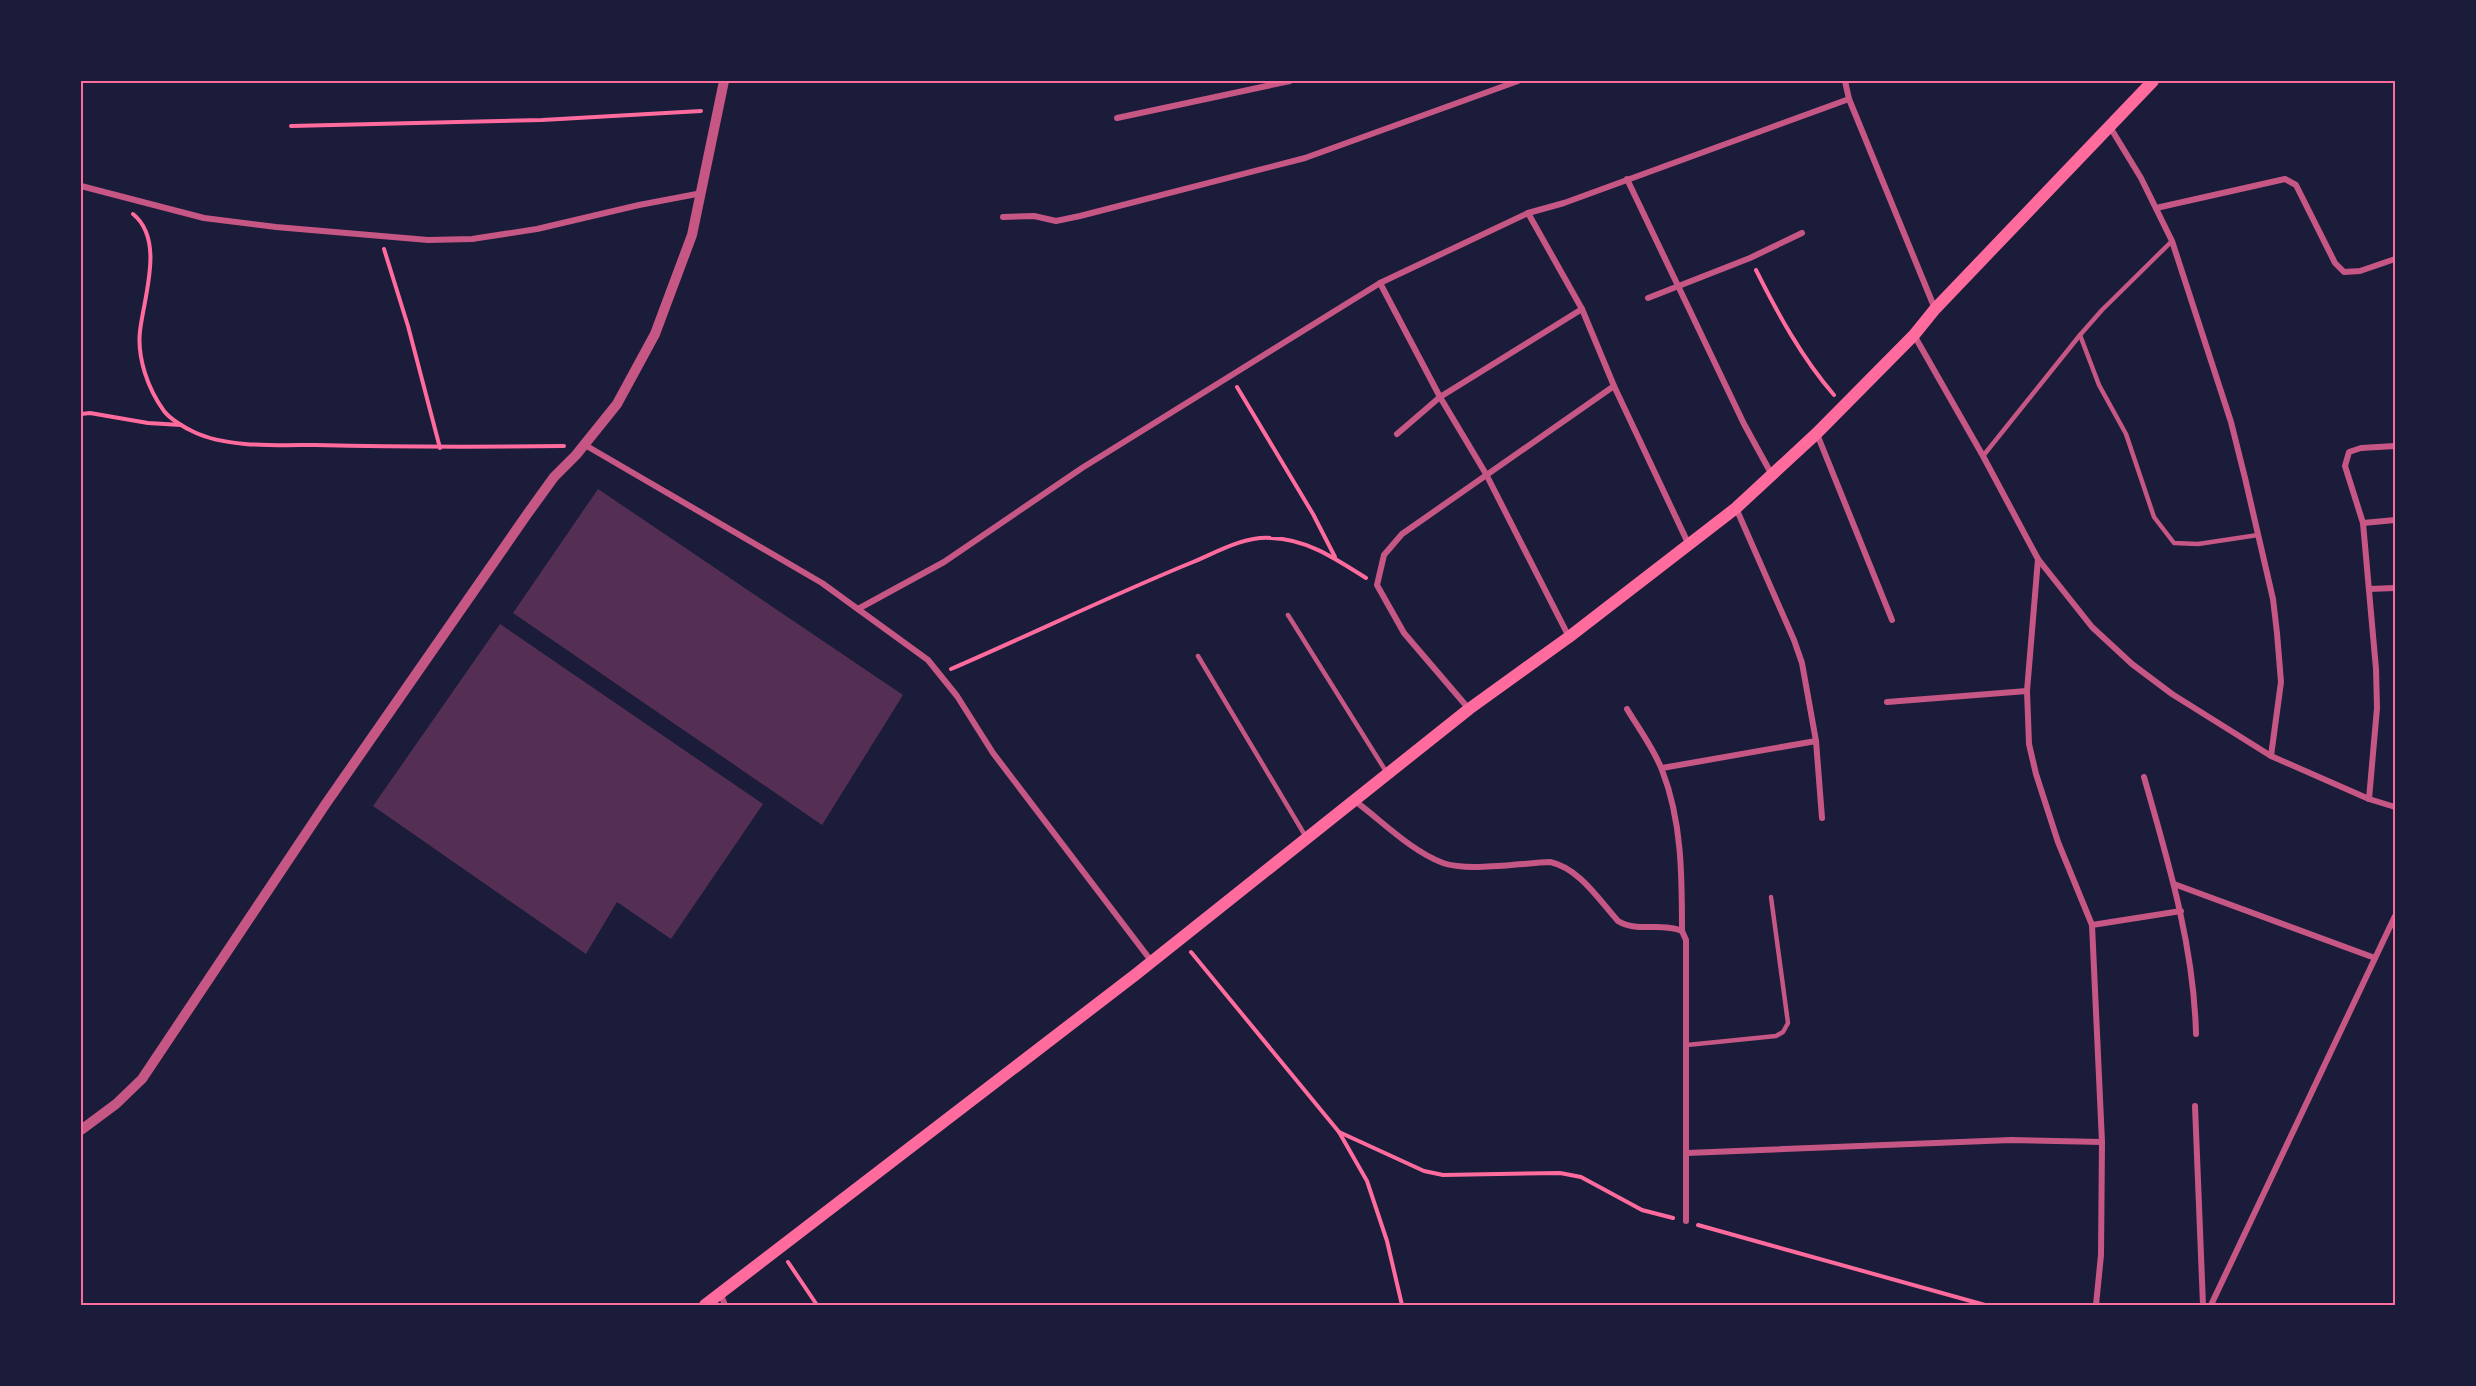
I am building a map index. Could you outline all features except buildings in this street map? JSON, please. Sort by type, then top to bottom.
[{"type":"main road","points":[[705,1305],[723,1300],[779,1249],[1152,962],[1469,709],[1569,637],[1736,508],[1773,476],[1914,335],[1935,309],[2153,81]]},
{"type":"street","points":[[81,1130],[116,1104],[142,1079],[325,805],[528,513],[554,477],[585,445],[617,404],[655,334],[692,236],[724,81]]},
{"type":"street","points":[[1117,118],[1290,81]]},
{"type":"street","points":[[1004,217],[1035,216],[1056,221],[1072,218],[1305,158],[1518,81]]},
{"type":"street","points":[[1845,81],[1849,99],[1935,309]]},
{"type":"street","points":[[858,609],[944,562],[1082,468],[1380,283],[1528,213],[1849,99]]},
{"type":"street","points":[[2109,126],[2141,178],[2172,241],[2231,422],[2273,599],[2281,682],[2271,756]]},
{"type":"street","points":[[1627,179],[1744,424],[1773,476]]},
{"type":"street","points":[[2156,208],[2285,179],[2296,185],[2335,263],[2344,272],[2360,271],[2395,259]]},
{"type":"street","points":[[81,186],[204,218],[428,240],[471,239],[537,229],[702,193]]},
{"type":"street","points":[[1528,213],[1582,309],[1614,386],[1688,543]]},
{"type":"street","points":[[1648,298],[1750,258],[1802,233]]},
{"type":"street","points":[[1380,283],[1440,397],[1486,474],[1569,637]]},
{"type":"street","points":[[1397,434],[1440,397],[1582,309]]},
{"type":"street","points":[[1914,335],[2038,559],[2092,627],[2132,664],[2172,694],[2271,756],[2369,799],[2395,807]]},
{"type":"street","points":[[1469,709],[1404,633],[1377,585],[1384,555],[1402,534],[1614,386]]},
{"type":"street","points":[[1817,433],[1892,620]]},
{"type":"street","points":[[585,445],[822,583],[928,660],[940,674],[993,753],[1152,962]]},
{"type":"street","points":[[2369,799],[2377,708],[2369,589],[2363,523],[2345,466],[2349,452],[2361,448],[2395,446]]},
{"type":"street","points":[[1736,508],[1797,647],[1808,688],[1816,741],[1822,818]]},
{"type":"street","points":[[2363,523],[2395,520]]},
{"type":"street","points":[[2038,559],[2027,692],[2029,744],[2036,774],[2058,842],[2092,925],[2102,1142],[2101,1255],[2097,1305]]},
{"type":"street","points":[[2369,589],[2395,588]]},
{"type":"street","points":[[1887,702],[2027,692]]},
{"type":"street","points":[[1627,709],[1662,768],[1676,812],[1682,884],[1682,931],[1686,939],[1686,1221]]},
{"type":"street","points":[[1662,768],[1816,741]]},
{"type":"street","points":[[2144,777],[2181,911],[2196,1013],[2196,1034]]},
{"type":"street","points":[[1355,801],[1414,847],[1443,863],[1466,866],[1550,862],[1562,864],[1574,873],[1625,926],[1671,926],[1682,931]]},
{"type":"street","points":[[2174,885],[2375,958]]},
{"type":"street","points":[[2092,925],[2181,911]]},
{"type":"street","points":[[2211,1305],[2395,916]]},
{"type":"street","points":[[2195,1106],[2203,1305]]},
{"type":"street","points":[[1687,1153],[2011,1140],[2102,1142]]},
{"type":"lane","points":[[1983,456],[2080,335],[2172,241]]},
{"type":"lane","points":[[2080,335],[2099,385],[2126,434],[2154,517],[2174,543],[2198,544],[2258,535]]},
{"type":"lane","points":[[1288,615],[1388,774]]},
{"type":"lane","points":[[1198,656],[1307,839]]},
{"type":"lane","points":[[1687,1045],[1776,1036],[1783,1032],[1788,1023],[1771,897]]},
{"type":"path","points":[[291,126],[542,120],[718,110]]},
{"type":"path","points":[[130,212],[138,219],[147,235],[150,255],[139,341],[143,368],[166,414],[194,432],[217,440],[258,444],[440,448],[585,445]]},
{"type":"path","points":[[380,236],[408,326],[440,448]]},
{"type":"path","points":[[1750,258],[1774,308],[1816,374],[1843,406]]},
{"type":"path","points":[[1231,376],[1287,469],[1335,559]]},
{"type":"path","points":[[81,414],[90,412],[148,423],[184,425]]},
{"type":"path","points":[[940,674],[1149,580],[1249,540],[1270,537],[1315,547],[1377,585]]},
{"type":"path","points":[[1181,939],[1339,1132],[1367,1181],[1387,1240],[1402,1305]]},
{"type":"path","points":[[1339,1132],[1424,1171],[1443,1175],[1560,1173],[1581,1177],[1642,1210],[1985,1305]]},
{"type":"path","points":[[779,1249],[817,1305]]}]
